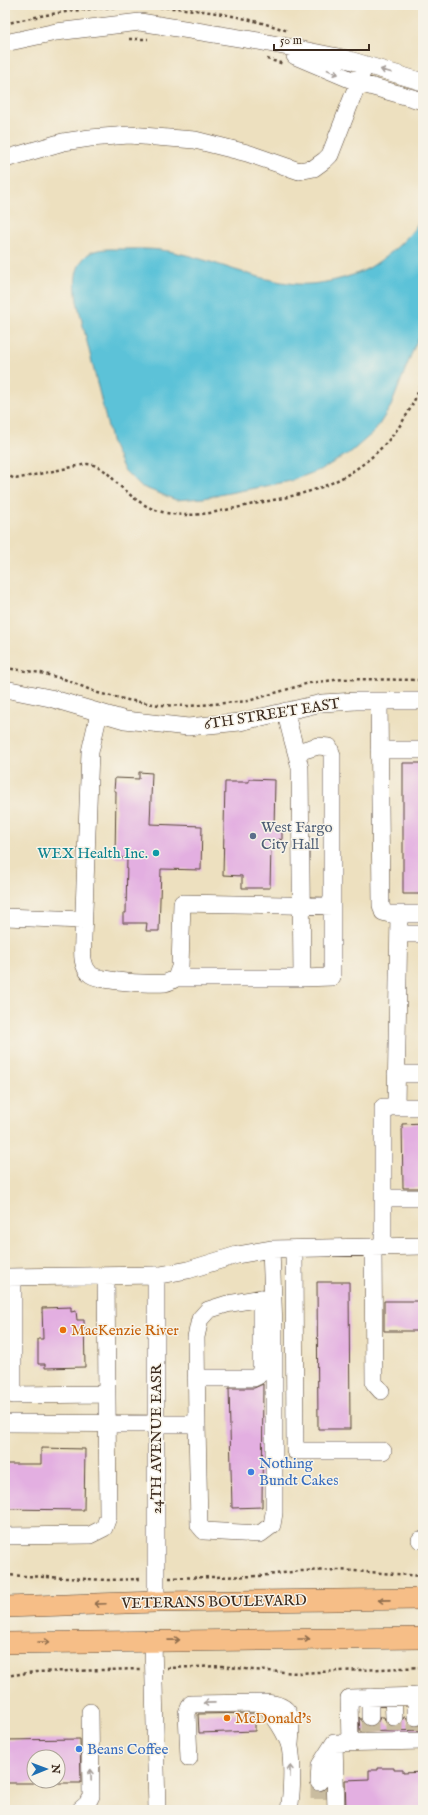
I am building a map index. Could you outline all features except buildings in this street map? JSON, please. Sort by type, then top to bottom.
[{"type":"main road","name":"VETERANS BOULEVARD","points":[[5,1608],[156,1602],[423,1599]]},
{"type":"main road","points":[[5,1643],[153,1640],[423,1638]]},
{"type":"street","points":[[5,44],[56,32],[140,22],[258,40],[343,58],[423,82]]},
{"type":"street","points":[[258,40],[359,83],[423,101]]},
{"type":"street","points":[[5,159],[63,142],[129,135],[195,140],[247,153],[291,169],[308,170],[325,160],[330,154],[365,65]]},
{"type":"street","name":"6TH STREET EAST","points":[[5,689],[50,698],[125,720],[188,727],[240,722],[322,703],[423,701]]},
{"type":"street","points":[[379,701],[381,905],[383,912],[390,914],[423,914]]},
{"type":"street","points":[[286,711],[291,739],[297,752],[300,768],[302,978]]},
{"type":"street","points":[[99,713],[90,752],[82,960],[84,966],[91,975],[105,980],[166,983],[176,978],[332,977],[332,755],[329,747],[318,746],[297,752]]},
{"type":"street","points":[[379,750],[423,750]]},
{"type":"street","points":[[176,978],[180,967],[182,903],[332,906]]},
{"type":"street","points":[[396,1107],[399,914]]},
{"type":"street","points":[[5,917],[83,920]]},
{"type":"street","points":[[399,934],[423,934]]},
{"type":"street","points":[[396,1074],[423,1074]]},
{"type":"street","points":[[381,1391],[374,1383],[378,1247],[383,1198],[383,1107],[423,1107]]},
{"type":"street","points":[[383,1198],[423,1198]]},
{"type":"street","points":[[107,1394],[13,1395],[9,1277],[156,1275],[188,1270],[236,1255],[271,1249],[423,1246]]},
{"type":"street","points":[[196,1378],[254,1378],[258,1376],[261,1370],[271,1249]]},
{"type":"street","points":[[294,1249],[295,1452],[383,1451]]},
{"type":"street","name":"24TH AVENUE EASR","points":[[156,1275],[156,1602]]},
{"type":"street","points":[[5,1536],[90,1535],[104,1528],[108,1517],[106,1276]]},
{"type":"street","points":[[267,1297],[274,1512],[272,1525],[260,1534],[204,1532],[199,1525],[196,1378],[196,1336],[200,1319],[208,1310],[227,1304],[267,1297]]},
{"type":"street","points":[[5,1423],[156,1422],[197,1424]]},
{"type":"street","points":[[153,1640],[157,1810]]},
{"type":"street","points":[[318,1782],[320,1765],[342,1743],[370,1730],[418,1732],[419,1696],[349,1698],[342,1743],[336,1810]]},
{"type":"street","points":[[370,1697],[370,1730]]},
{"type":"street","points":[[393,1697],[394,1730]]},
{"type":"street","points":[[189,1758],[187,1713],[191,1704],[264,1704],[272,1713],[290,1746],[291,1783],[289,1810]]},
{"type":"street","points":[[80,1810],[87,1804],[91,1796],[90,1712]]},
{"type":"path","points":[[122,39],[149,39]]},
{"type":"path","points":[[264,58],[286,65]]},
{"type":"path","points":[[5,474],[15,479],[87,464],[96,465],[104,469],[120,486],[138,501],[154,509],[190,516],[308,492],[334,482],[357,469],[382,448],[399,428],[415,400],[423,378]]},
{"type":"path","points":[[5,668],[41,673],[64,679],[98,693],[128,700],[159,705],[188,706],[248,701],[309,683],[343,679],[423,680]]},
{"type":"path","points":[[5,1576],[107,1580],[259,1576],[300,1571],[340,1570],[423,1576]]},
{"type":"path","points":[[5,1676],[35,1672],[222,1666],[253,1670],[298,1672],[423,1666]]},
{"type":"water","points":[[423,215],[423,331],[415,345],[391,406],[375,431],[351,452],[322,469],[291,481],[203,498],[176,500],[140,486],[124,470],[112,444],[77,301],[75,284],[76,273],[80,263],[87,255],[91,252],[105,249],[159,250],[188,256],[280,282],[314,284],[344,278],[369,268],[400,244],[419,223]]},
{"type":"tunnel","points":[[370,1717],[370,1732]]},
{"type":"tunnel","points":[[394,1717],[394,1731]]},
{"type":"tunnel","points":[[416,1717],[416,1730]]},
{"type":"tunnel","points":[[319,1782],[319,1810]]},
{"type":"place","name":"West Fargo City Hall","points":[[253,836]]},
{"type":"place","name":"WEX Health Inc.","points":[[156,853]]},
{"type":"place","name":"MacKenzie River","points":[[63,1330]]},
{"type":"place","name":"Nothing Bundt Cakes","points":[[251,1472]]},
{"type":"place","name":"McDonald's","points":[[227,1718]]},
{"type":"place","name":"Beans Coffee","points":[[79,1749]]}]
